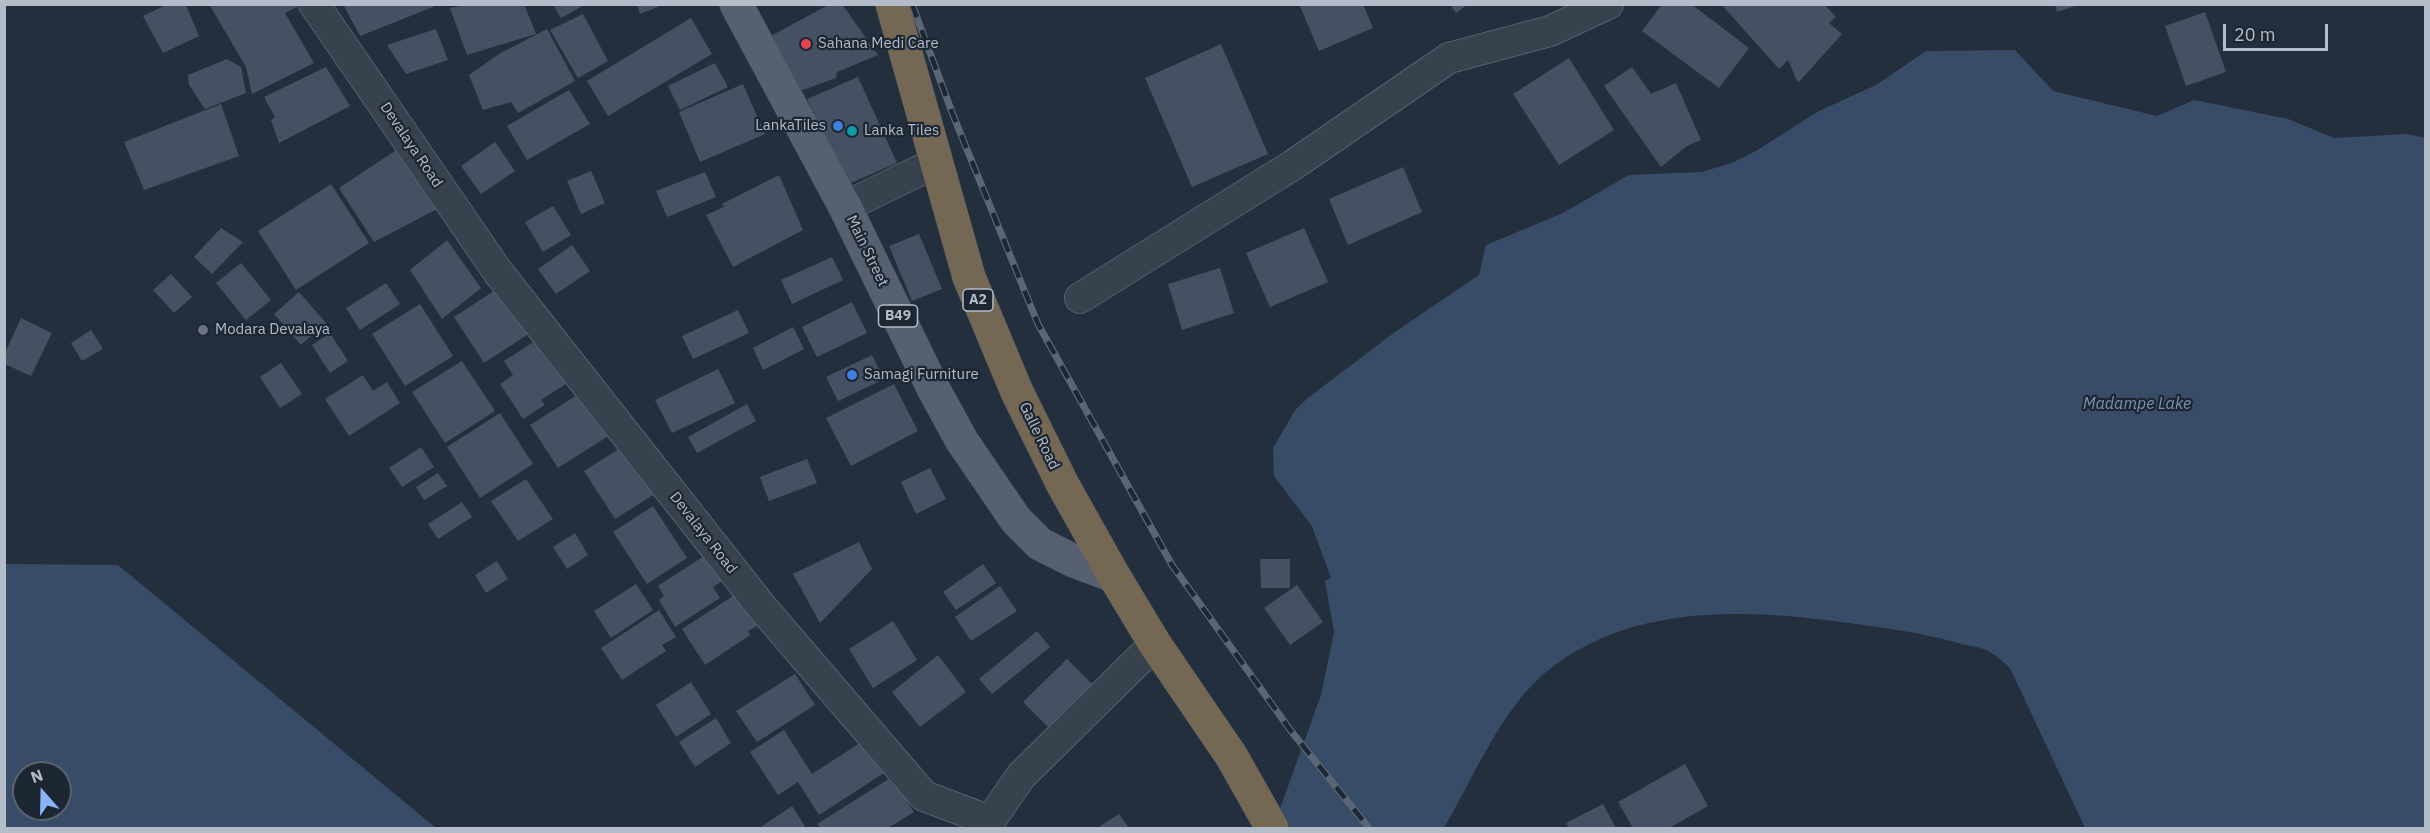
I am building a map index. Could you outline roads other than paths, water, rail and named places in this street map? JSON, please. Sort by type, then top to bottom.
[{"type":"highway","name":"Galle Road","points":[[892,4],[969,277],[998,349],[1063,484],[1114,576],[1155,645],[1232,757],[1272,828]]},
{"type":"main road","name":"Main Street","points":[[736,4],[845,207],[933,388],[962,441],[1016,520],[1040,544],[1074,561],[1114,576]]},
{"type":"street","name":"Devalaya Road","points":[[314,4],[498,272],[761,606],[924,796],[990,825],[1021,776],[1155,645]]},
{"type":"street","points":[[1080,298],[1293,165],[1449,58],[1550,31],[1608,4]]},
{"type":"street","points":[[845,207],[937,162]]},
{"type":"water","name":"Madampe Lake","points":[[2015,50],[2053,91],[2157,116],[2194,100],[2288,119],[2334,138],[2407,134],[2425,138],[2425,828],[2085,828],[2010,668],[1991,653],[1979,648],[1899,630],[1835,621],[1748,614],[1705,615],[1662,620],[1621,631],[1581,648],[1545,673],[1529,688],[1501,725],[1444,828],[1273,828],[1321,695],[1334,632],[1325,581],[1331,578],[1312,526],[1274,476],[1273,448],[1296,409],[1395,332],[1479,275],[1486,245],[1563,213],[1629,175],[1702,172],[1734,162],[1756,151],[1817,112],[1876,85],[1926,51]]},
{"type":"water","points":[[5,564],[118,565],[436,828],[5,828]]},
{"type":"railway","points":[[912,4],[953,115],[1038,324],[1172,565],[1291,731],[1369,828]]},
{"type":"place","name":"Sahana Medi Care","points":[[806,44]]},
{"type":"place","name":"LankaTiles","points":[[838,126]]},
{"type":"place","name":"Lanka Tiles","points":[[852,131]]},
{"type":"place","name":"Modara Devalaya","points":[[203,330]]},
{"type":"place","name":"Samagi Furniture","points":[[852,375]]}]
